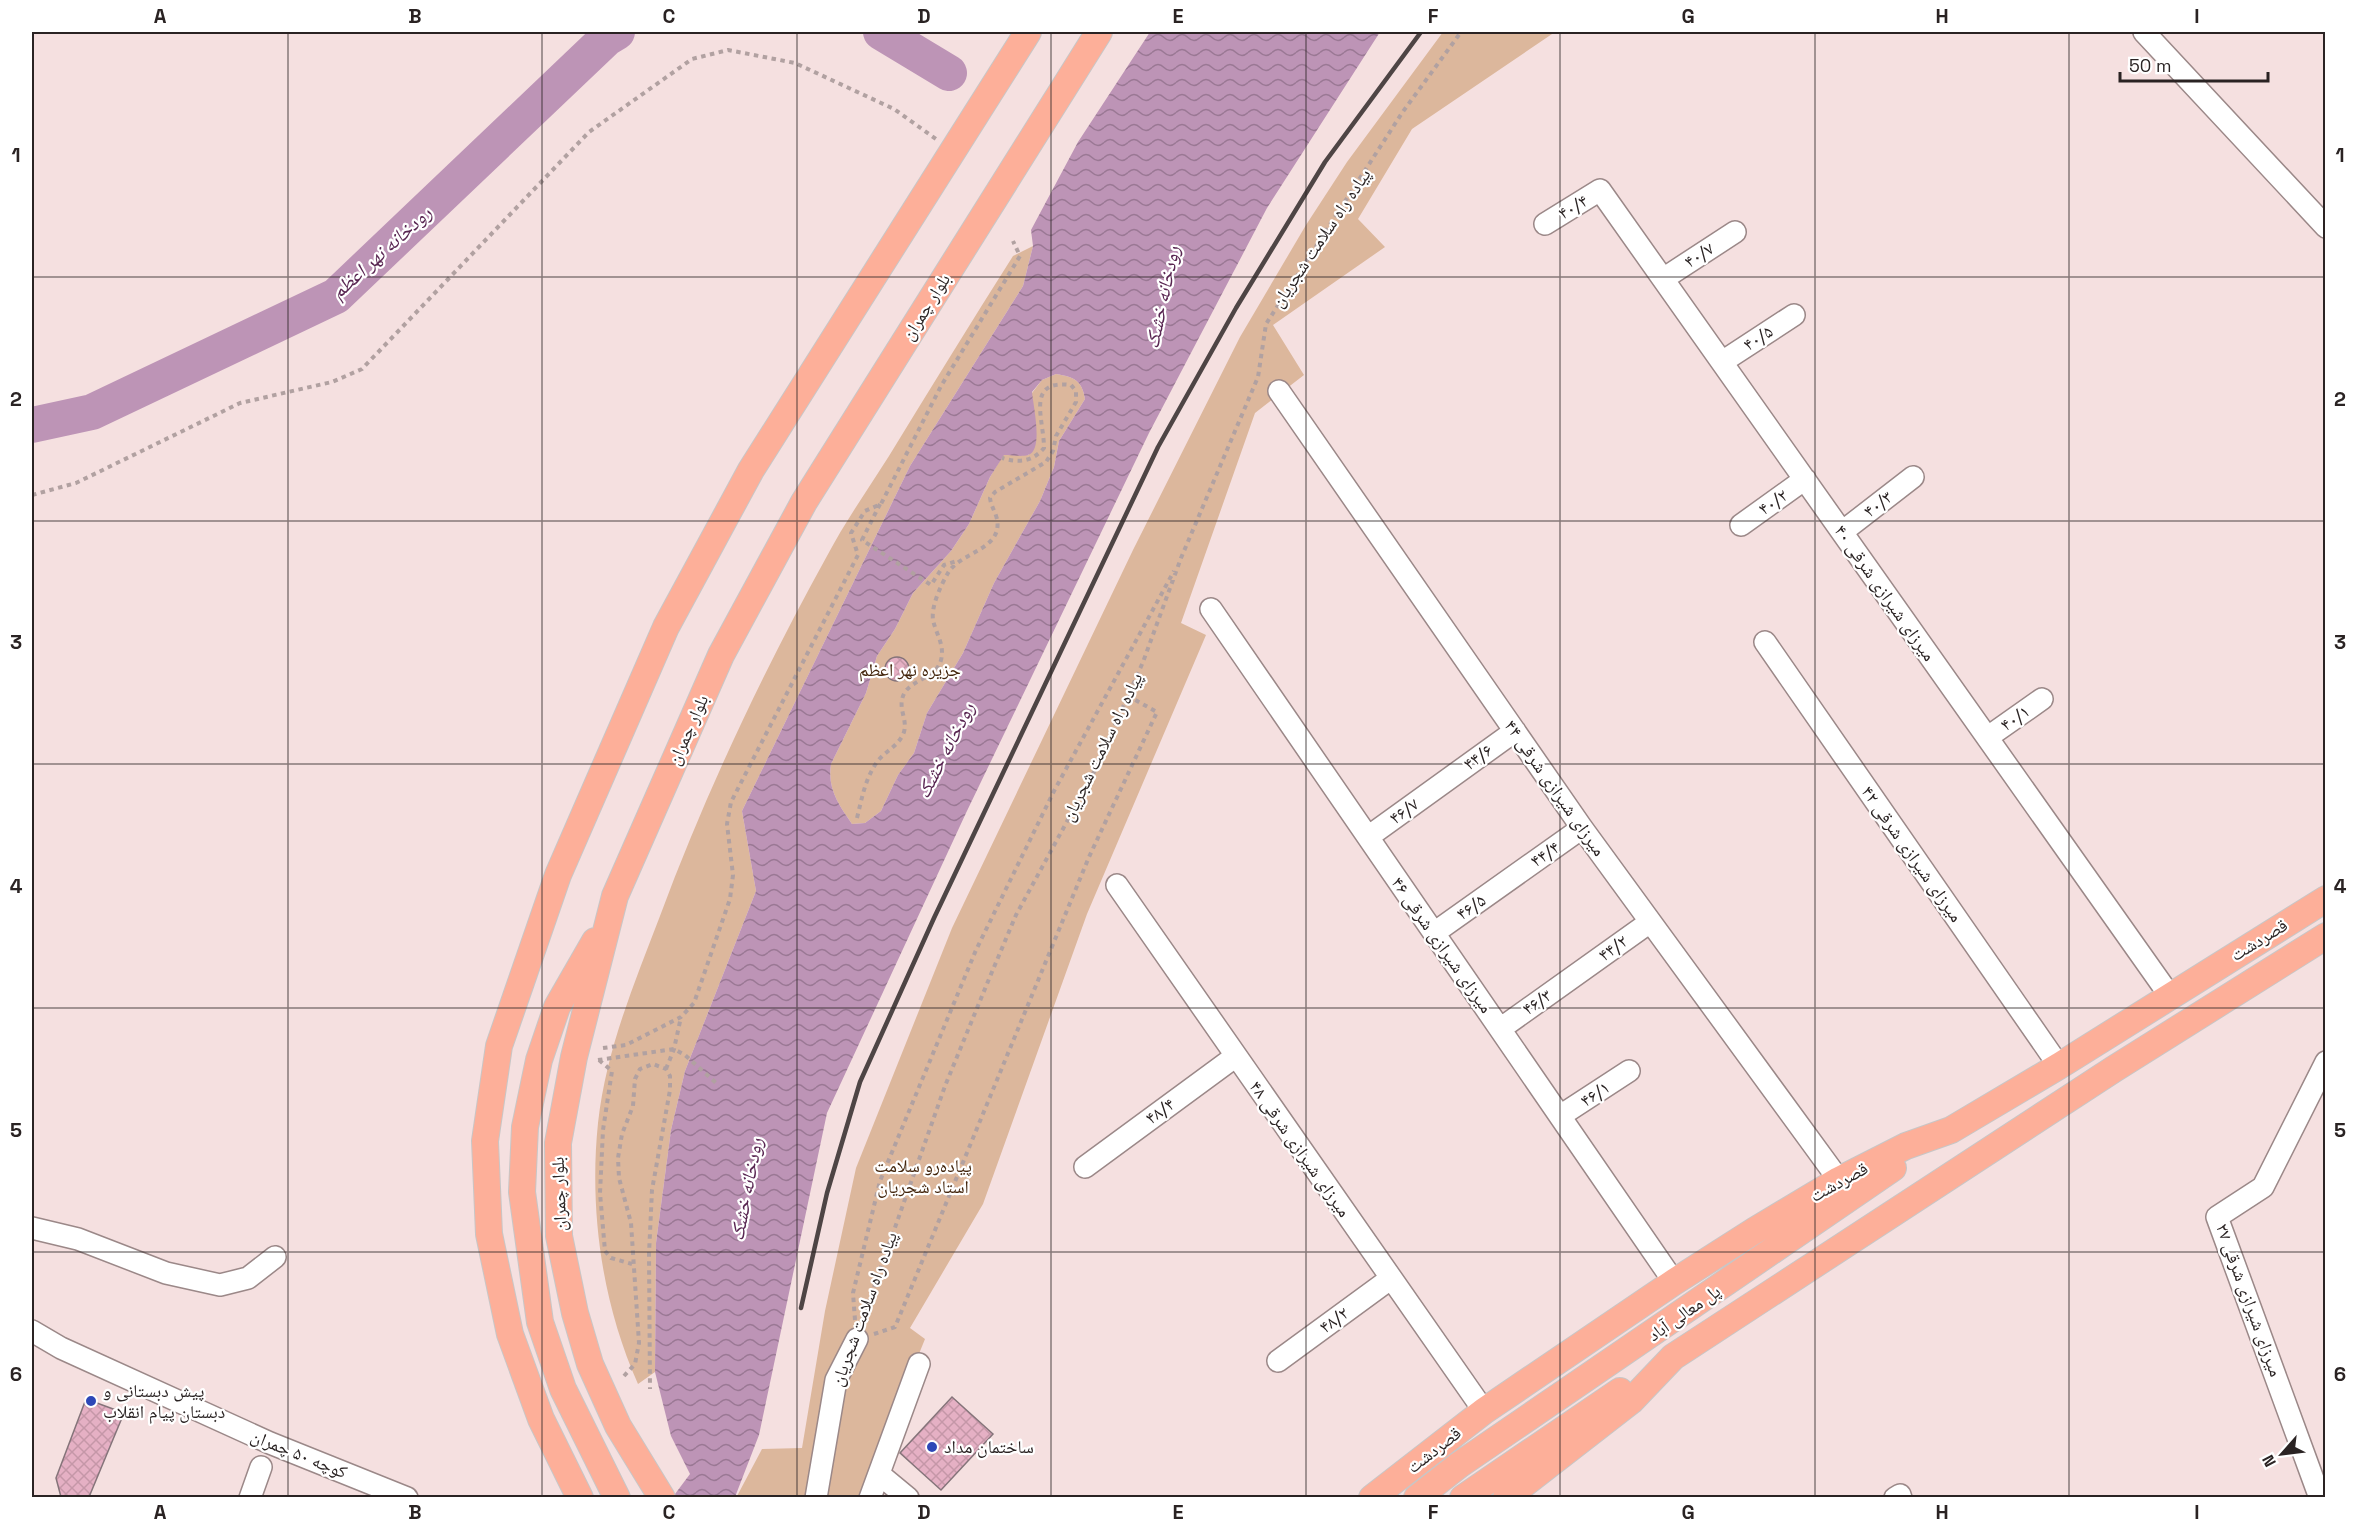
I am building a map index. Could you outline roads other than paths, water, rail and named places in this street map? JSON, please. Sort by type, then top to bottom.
[{"type":"main road","points":[[580,1497],[541,1419],[510,1334],[489,1234],[485,1141],[499,1046],[558,875],[666,627],[751,470],[1028,32]]},
{"type":"main road","name":"بلوار چمران","points":[[662,1497],[618,1426],[590,1364],[573,1302],[560,1236],[558,1143],[574,1057],[615,896],[721,655],[804,502],[1099,32]]},
{"type":"main road","name":"قصردشت","points":[[1951,1130],[2059,1066],[2325,899]]},
{"type":"main road","points":[[612,912],[557,1007],[539,1060],[525,1127],[522,1192],[540,1322],[563,1389],[617,1497]]},
{"type":"main road","name":"قصردشت","points":[[1506,1497],[1631,1401],[1673,1357],[2044,1114],[2325,936]]},
{"type":"main road","name":"پل معالی آباد","points":[[1418,1497],[1459,1465],[1619,1358],[1839,1193],[1951,1130]]},
{"type":"main road","name":"قصردشت","points":[[1372,1497],[1484,1411],[1674,1282],[1839,1193]]},
{"type":"main road","name":"پل معالی آباد","points":[[1463,1497],[1673,1357]]},
{"type":"street","points":[[2144,32],[2325,227]]},
{"type":"street","name":"۴۰/۴","points":[[1545,224],[1600,190]]},
{"type":"street","name":"۴۰ میرزای شیرازی شرقی","points":[[1600,190],[2170,996]]},
{"type":"street","name":"۴۰/۷","points":[[1663,279],[1735,232]]},
{"type":"street","name":"۴۰/۵","points":[[1722,362],[1794,315]]},
{"type":"street","name":"۴۴ میرزای شیرازی شرقی","points":[[1279,391],[1839,1193]]},
{"type":"street","name":"۴۰/۳","points":[[1842,532],[1913,477]]},
{"type":"street","name":"۴۰/۲","points":[[1741,525],[1805,479]]},
{"type":"street","name":"۴۶ میرزای شیرازی شرقی","points":[[1210,609],[1674,1282]]},
{"type":"street","name":"۴۲ میرزای شیرازی شرقی","points":[[1765,642],[2059,1066]]},
{"type":"street","name":"۴۰/۱","points":[[1988,737],[2042,699]]},
{"type":"street","name":"۴۴/۶","points":[[1441,784],[1515,731]]},
{"type":"street","name":"۴۶/۷","points":[[1368,837],[1441,784]]},
{"type":"street","name":"۴۴/۴","points":[[1508,880],[1582,828]]},
{"type":"street","name":"۴۶/۵","points":[[1434,933],[1508,880]]},
{"type":"street","name":"۴۸ میرزای شیرازی شرقی","points":[[1118,885],[1484,1411]]},
{"type":"street","name":"۴۴/۲","points":[[1575,975],[1650,922]]},
{"type":"street","name":"۴۶/۳","points":[[1500,1029],[1575,975]]},
{"type":"street","name":"۴۸/۴","points":[[1085,1167],[1236,1056]]},
{"type":"street","name":"۲۷ میرزای شیرازی شرقی","points":[[2320,1497],[2217,1217],[2263,1187],[2325,1062]]},
{"type":"street","name":"۴۶/۱","points":[[1560,1116],[1629,1071]]},
{"type":"street","points":[[32,1228],[78,1239],[166,1273],[220,1285],[248,1278],[275,1257]]},
{"type":"street","name":"۴۸/۲","points":[[1278,1361],[1390,1279]]},
{"type":"street","name":"کوچه ۵۰ چمران","points":[[32,1331],[61,1348],[270,1443],[407,1497]]},
{"type":"street","name":"پیاده راه سلامت شجریان","points":[[816,1497],[836,1380],[856,1339]]},
{"type":"street","points":[[32,1350],[61,1348]]},
{"type":"street","points":[[870,1497],[919,1364]]},
{"type":"street","points":[[250,1497],[261,1467]]},
{"type":"street","points":[[879,1474],[908,1497]]},
{"type":"street","points":[[1895,1497],[1899,1495],[1901,1497]]},
{"type":"water","name":"رودخانه خشک","points":[[1150,32],[1380,32],[1267,208],[1149,433],[966,813],[827,1113],[759,1435],[735,1497],[672,1498],[690,1474],[671,1436],[655,1372],[656,1243],[671,1130],[685,1071],[756,891],[742,811],[910,466],[1023,286],[1033,246],[1031,230],[1078,142]],"holes":[[[1056,374],[1076,380],[1082,388],[1085,399],[1059,441],[1054,467],[1040,501],[994,583],[963,653],[927,713],[914,753],[898,775],[881,811],[865,823],[852,824],[832,789],[831,764],[866,693],[877,656],[895,629],[913,593],[951,551],[969,524],[990,477],[1004,455],[1025,456],[1033,452],[1037,437],[1032,392],[1042,380]]]},
{"type":"waterway","name":"رودخانه نهر اعظم","points":[[32,425],[92,412],[336,296],[607,38],[617,32]]},
{"type":"waterway","name":"رودخانه نهر اعظم","points":[[881,32],[949,73]]},
{"type":"railway","points":[[801,1308],[827,1193],[860,1082],[934,918],[1158,447],[1236,308],[1325,162],[1421,32]]},
{"type":"place","name":"پیش دبستانی و دبستان پیام انقلاب","points":[[91,1401]]},
{"type":"place","name":"ساختمان مداد","points":[[932,1447]]},
{"type":"park label","name":"جزیره نهر اعظم","points":[[910,670]]},
{"type":"park label","name":"پیاده‌رو سلامت استاد شجریان","points":[[923,1176]]}]
